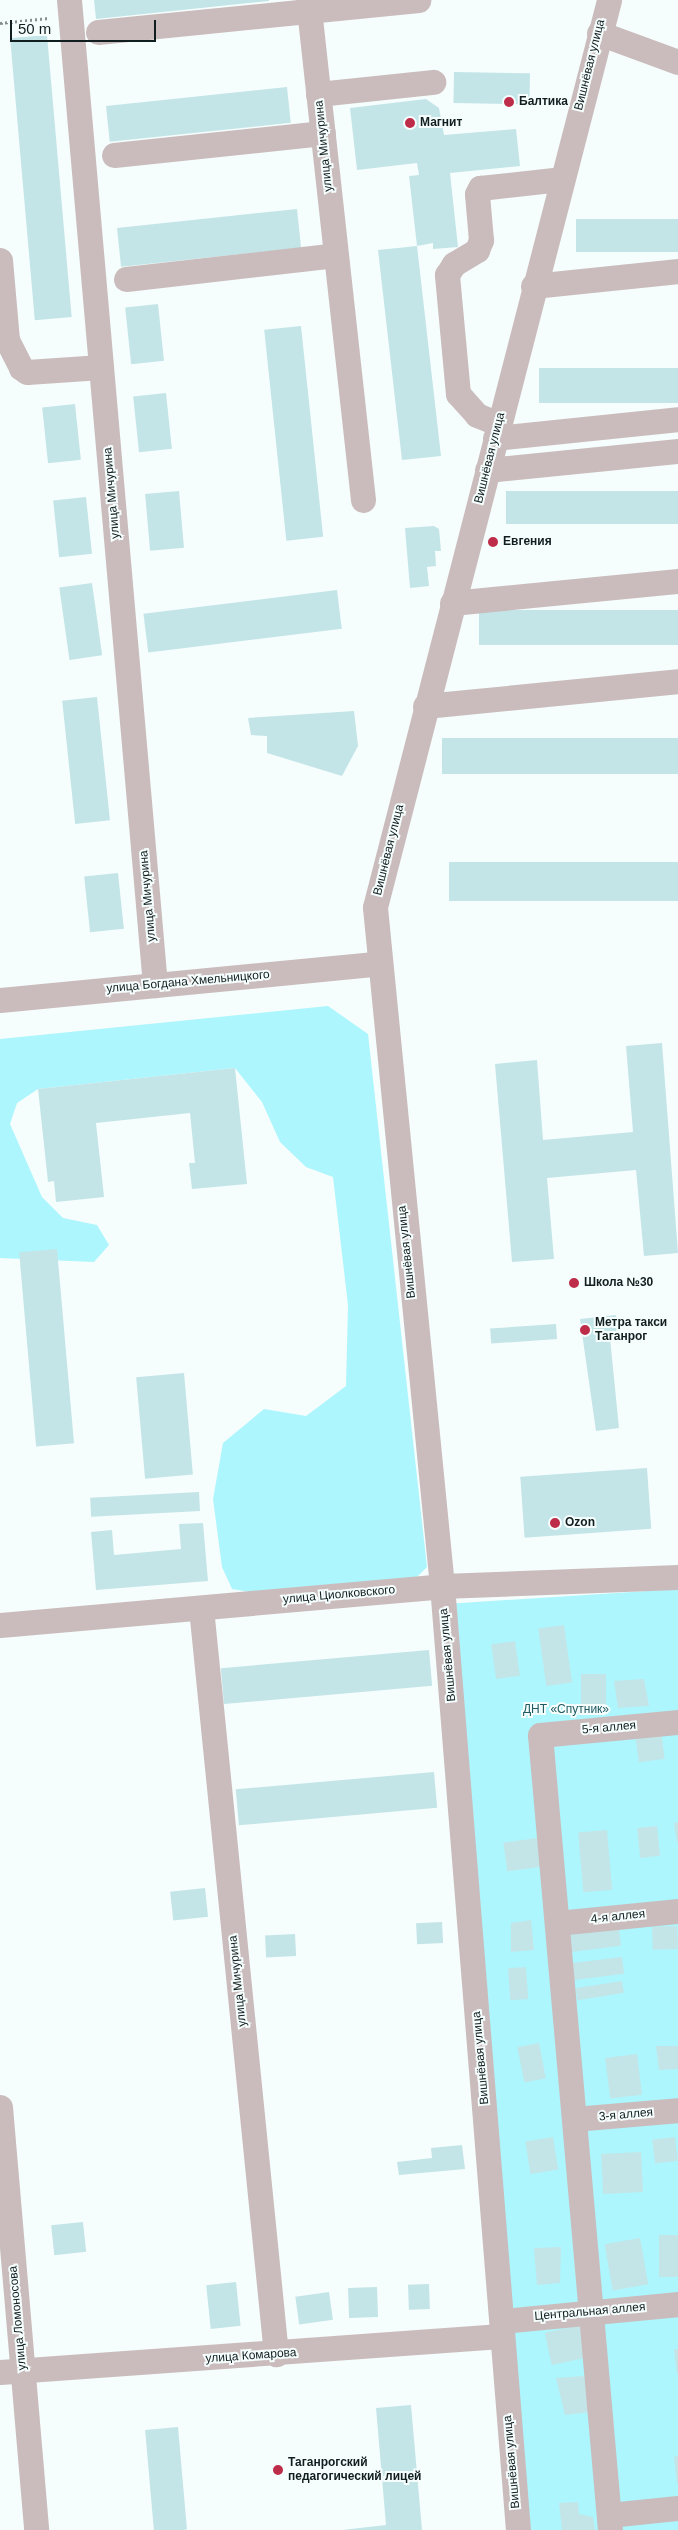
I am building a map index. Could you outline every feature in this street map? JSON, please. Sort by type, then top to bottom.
[{"type":"street","points":[[98,32],[308,5],[418,0]]},
{"type":"street","name":"Вишнёвая улица","points":[[518,2530],[442,1586],[377,964],[375,907],[607,1]]},
{"type":"street","name":"улица Мичурина","points":[[308,5],[363,500]]},
{"type":"street","name":"улица Мичурина","points":[[70,8],[155,985]]},
{"type":"street","points":[[599,34],[678,62]]},
{"type":"street","points":[[318,94],[432,82]]},
{"type":"street","points":[[114,155],[322,133]]},
{"type":"street","points":[[561,179],[480,188],[477,194],[481,240],[477,250],[454,264],[447,275],[458,394],[477,415],[497,431],[678,419]]},
{"type":"street","points":[[126,279],[336,255]]},
{"type":"street","points":[[0,260],[7,340],[21,368],[28,372],[101,368]]},
{"type":"street","points":[[534,286],[678,271]]},
{"type":"street","points":[[487,470],[678,451]]},
{"type":"street","points":[[452,603],[678,581]]},
{"type":"street","points":[[426,706],[678,681]]},
{"type":"street","name":"улица Богдана Хмельницкого","points":[[0,1000],[377,964]]},
{"type":"street","name":"улица Циолковского","points":[[0,1625],[442,1586],[678,1577]]},
{"type":"street","name":"улица Мичурина","points":[[201,1608],[276,2354]]},
{"type":"street","name":"5-я аллея","points":[[557,1923],[540,1735],[678,1722]]},
{"type":"street","name":"4-я аллея","points":[[557,1923],[678,1911]]},
{"type":"street","points":[[557,1923],[610,2522],[678,2508]]},
{"type":"street","name":"улица Ломоносова","points":[[0,2107],[11,2372],[36,2530]]},
{"type":"street","name":"3-я аллея","points":[[574,2120],[678,2110]]},
{"type":"street","name":"Центральная аллея","points":[[502,2328],[591,2311],[678,2304]]},
{"type":"street","name":"улица Комарова","points":[[11,2372],[276,2354],[502,2328]]},
{"type":"path","points":[[0,23],[70,8]]},
{"type":"green space","points":[[328,1006],[368,1034],[427,1567],[405,1589],[292,1599],[232,1589],[222,1567],[213,1499],[223,1443],[264,1409],[306,1416],[346,1386],[348,1305],[333,1177],[306,1167],[280,1142],[262,1102],[235,1068],[38,1089],[17,1103],[10,1124],[42,1197],[63,1218],[97,1225],[109,1245],[94,1262],[0,1258],[0,1039]]},
{"type":"green space","name":"ДНТ «Спутник»","points":[[678,1589],[678,2530],[522,2530],[445,1604]]},
{"type":"building","points":[[94,0],[269,0],[269,1],[96,19]]},
{"type":"building","points":[[47,35],[72,317],[35,320],[10,38]]},
{"type":"building","points":[[454,72],[530,73],[529,104],[453,103]]},
{"type":"building","points":[[287,87],[291,123],[110,142],[106,106]]},
{"type":"building","points":[[426,99],[439,108],[444,135],[516,129],[520,166],[450,173],[458,247],[433,249],[433,243],[417,246],[409,176],[419,175],[417,163],[357,170],[350,108]]},
{"type":"building","points":[[297,209],[301,248],[121,267],[117,228]]},
{"type":"building","points":[[576,219],[678,219],[678,252],[576,252]]},
{"type":"building","points":[[417,246],[441,456],[402,460],[378,250]]},
{"type":"building","points":[[158,304],[164,361],[131,364],[125,307]]},
{"type":"building","points":[[301,326],[323,537],[286,541],[264,330]]},
{"type":"building","points":[[539,368],[678,368],[678,403],[539,403]]},
{"type":"building","points":[[166,393],[172,449],[139,452],[133,396]]},
{"type":"building","points":[[75,404],[81,460],[48,463],[42,407]]},
{"type":"building","points":[[179,491],[184,548],[150,551],[145,494]]},
{"type":"building","points":[[506,491],[678,491],[678,524],[506,524]]},
{"type":"building","points":[[86,497],[92,554],[59,557],[53,500]]},
{"type":"building","points":[[434,526],[439,529],[441,551],[435,551],[436,566],[427,567],[429,586],[410,588],[405,528]]},
{"type":"building","points":[[92,583],[102,655],[69,660],[59,588]]},
{"type":"building","points":[[337,590],[342,629],[148,652],[143,614]]},
{"type":"building","points":[[479,610],[678,610],[678,645],[479,645]]},
{"type":"building","points":[[97,697],[110,820],[75,824],[62,701]]},
{"type":"building","points":[[354,711],[358,746],[342,776],[267,753],[267,736],[251,735],[248,718]]},
{"type":"building","points":[[442,738],[678,738],[678,774],[442,774]]},
{"type":"building","points":[[449,862],[678,862],[678,901],[449,901]]},
{"type":"building","points":[[118,873],[124,929],[90,932],[84,877]]},
{"type":"building","points":[[662,1043],[678,1253],[644,1256],[636,1170],[547,1178],[554,1259],[512,1262],[495,1064],[537,1060],[543,1140],[633,1132],[626,1046]]},
{"type":"building","points":[[235,1068],[247,1184],[192,1189],[189,1163],[195,1163],[190,1113],[96,1123],[104,1197],[56,1202],[54,1181],[48,1182],[38,1089]]},
{"type":"building","points":[[57,1249],[74,1443],[36,1447],[19,1252]]},
{"type":"building","points":[[616,1315],[618,1337],[610,1338],[619,1428],[596,1431],[580,1319]]},
{"type":"building","points":[[556,1324],[557,1339],[491,1344],[490,1329]]},
{"type":"building","points":[[184,1373],[193,1475],[145,1479],[136,1377]]},
{"type":"building","points":[[647,1468],[651,1529],[525,1538],[520,1477]]},
{"type":"building","points":[[199,1492],[200,1511],[91,1517],[90,1498]]},
{"type":"building","points":[[203,1523],[208,1581],[96,1590],[91,1532],[112,1530],[114,1555],[181,1549],[179,1524]]},
{"type":"building","points":[[564,1625],[572,1682],[546,1686],[538,1629]]},
{"type":"building","points":[[515,1641],[520,1676],[496,1679],[491,1644]]},
{"type":"building","points":[[429,1650],[432,1686],[224,1704],[221,1668]]},
{"type":"building","points":[[581,1674],[606,1674],[606,1713],[581,1713]]},
{"type":"building","points":[[644,1679],[649,1706],[618,1708],[614,1681]]},
{"type":"building","points":[[661,1732],[665,1759],[639,1762],[635,1736]]},
{"type":"building","points":[[434,1772],[437,1808],[239,1825],[236,1789]]},
{"type":"building","points":[[678,1822],[678,1842],[677,1842],[674,1823]]},
{"type":"building","points":[[657,1826],[660,1856],[640,1858],[637,1828]]},
{"type":"building","points":[[607,1830],[612,1890],[583,1892],[578,1833]]},
{"type":"building","points":[[537,1838],[541,1867],[507,1871],[503,1843]]},
{"type":"building","points":[[205,1888],[208,1917],[173,1920],[170,1892]]},
{"type":"building","points":[[531,1920],[534,1950],[511,1952],[511,1923]]},
{"type":"building","points":[[442,1922],[443,1943],[417,1944],[416,1923]]},
{"type":"building","points":[[677,1926],[678,1949],[653,1950],[652,1927]]},
{"type":"building","points":[[619,1929],[621,1946],[571,1952],[569,1935]]},
{"type":"building","points":[[295,1934],[296,1956],[266,1958],[265,1936]]},
{"type":"building","points":[[622,1957],[624,1974],[572,1980],[570,1963]]},
{"type":"building","points":[[526,1967],[528,1999],[510,2000],[508,1968]]},
{"type":"building","points":[[622,1981],[624,1993],[577,2000],[576,1988]]},
{"type":"building","points":[[539,2043],[546,2078],[524,2083],[517,2047]]},
{"type":"building","points":[[656,2046],[678,2046],[678,2069],[659,2070]]},
{"type":"building","points":[[637,2054],[642,2095],[610,2099],[605,2058]]},
{"type":"building","points":[[553,2137],[558,2170],[531,2174],[525,2141]]},
{"type":"building","points":[[675,2137],[678,2161],[655,2164],[652,2140]]},
{"type":"building","points":[[462,2145],[465,2169],[399,2175],[397,2162],[432,2158],[431,2148]]},
{"type":"building","points":[[641,2152],[643,2192],[603,2194],[601,2154]]},
{"type":"building","points":[[83,2222],[86,2252],[54,2255],[51,2225]]},
{"type":"building","points":[[659,2235],[678,2235],[678,2277],[659,2277]]},
{"type":"building","points":[[640,2238],[648,2284],[613,2291],[605,2244]]},
{"type":"building","points":[[561,2247],[560,2283],[537,2285],[534,2248]]},
{"type":"building","points":[[236,2282],[241,2326],[211,2329],[206,2285]]},
{"type":"building","points":[[429,2284],[430,2309],[409,2310],[408,2285]]},
{"type":"building","points":[[377,2287],[378,2317],[349,2318],[348,2288]]},
{"type":"building","points":[[329,2292],[333,2320],[299,2324],[295,2297]]},
{"type":"building","points":[[581,2325],[588,2357],[552,2365],[545,2333]]},
{"type":"building","points":[[674,2349],[678,2349],[678,2374],[677,2374]]},
{"type":"building","points":[[584,2376],[590,2412],[565,2415],[556,2378]]},
{"type":"building","points":[[411,2405],[422,2530],[342,2530],[386,2525],[376,2408]]},
{"type":"building","points":[[178,2427],[187,2530],[154,2530],[145,2430]]},
{"type":"building","points":[[678,2456],[678,2483],[677,2483],[674,2457]]},
{"type":"building","points":[[578,2502],[579,2514],[593,2517],[595,2530],[562,2530],[559,2503]]},
{"type":"place","name":"Балтика","points":[[509,102]]},
{"type":"place","name":"Магнит","points":[[410,123]]},
{"type":"place","name":"Евгения","points":[[493,542]]},
{"type":"place","name":"Школа №30","points":[[574,1283]]},
{"type":"place","name":"Метра такси Таганрог","points":[[585,1330]]},
{"type":"place","name":"Ozon","points":[[555,1523]]},
{"type":"place","name":"Таганрогский педагогический лицей","points":[[278,2470]]}]
